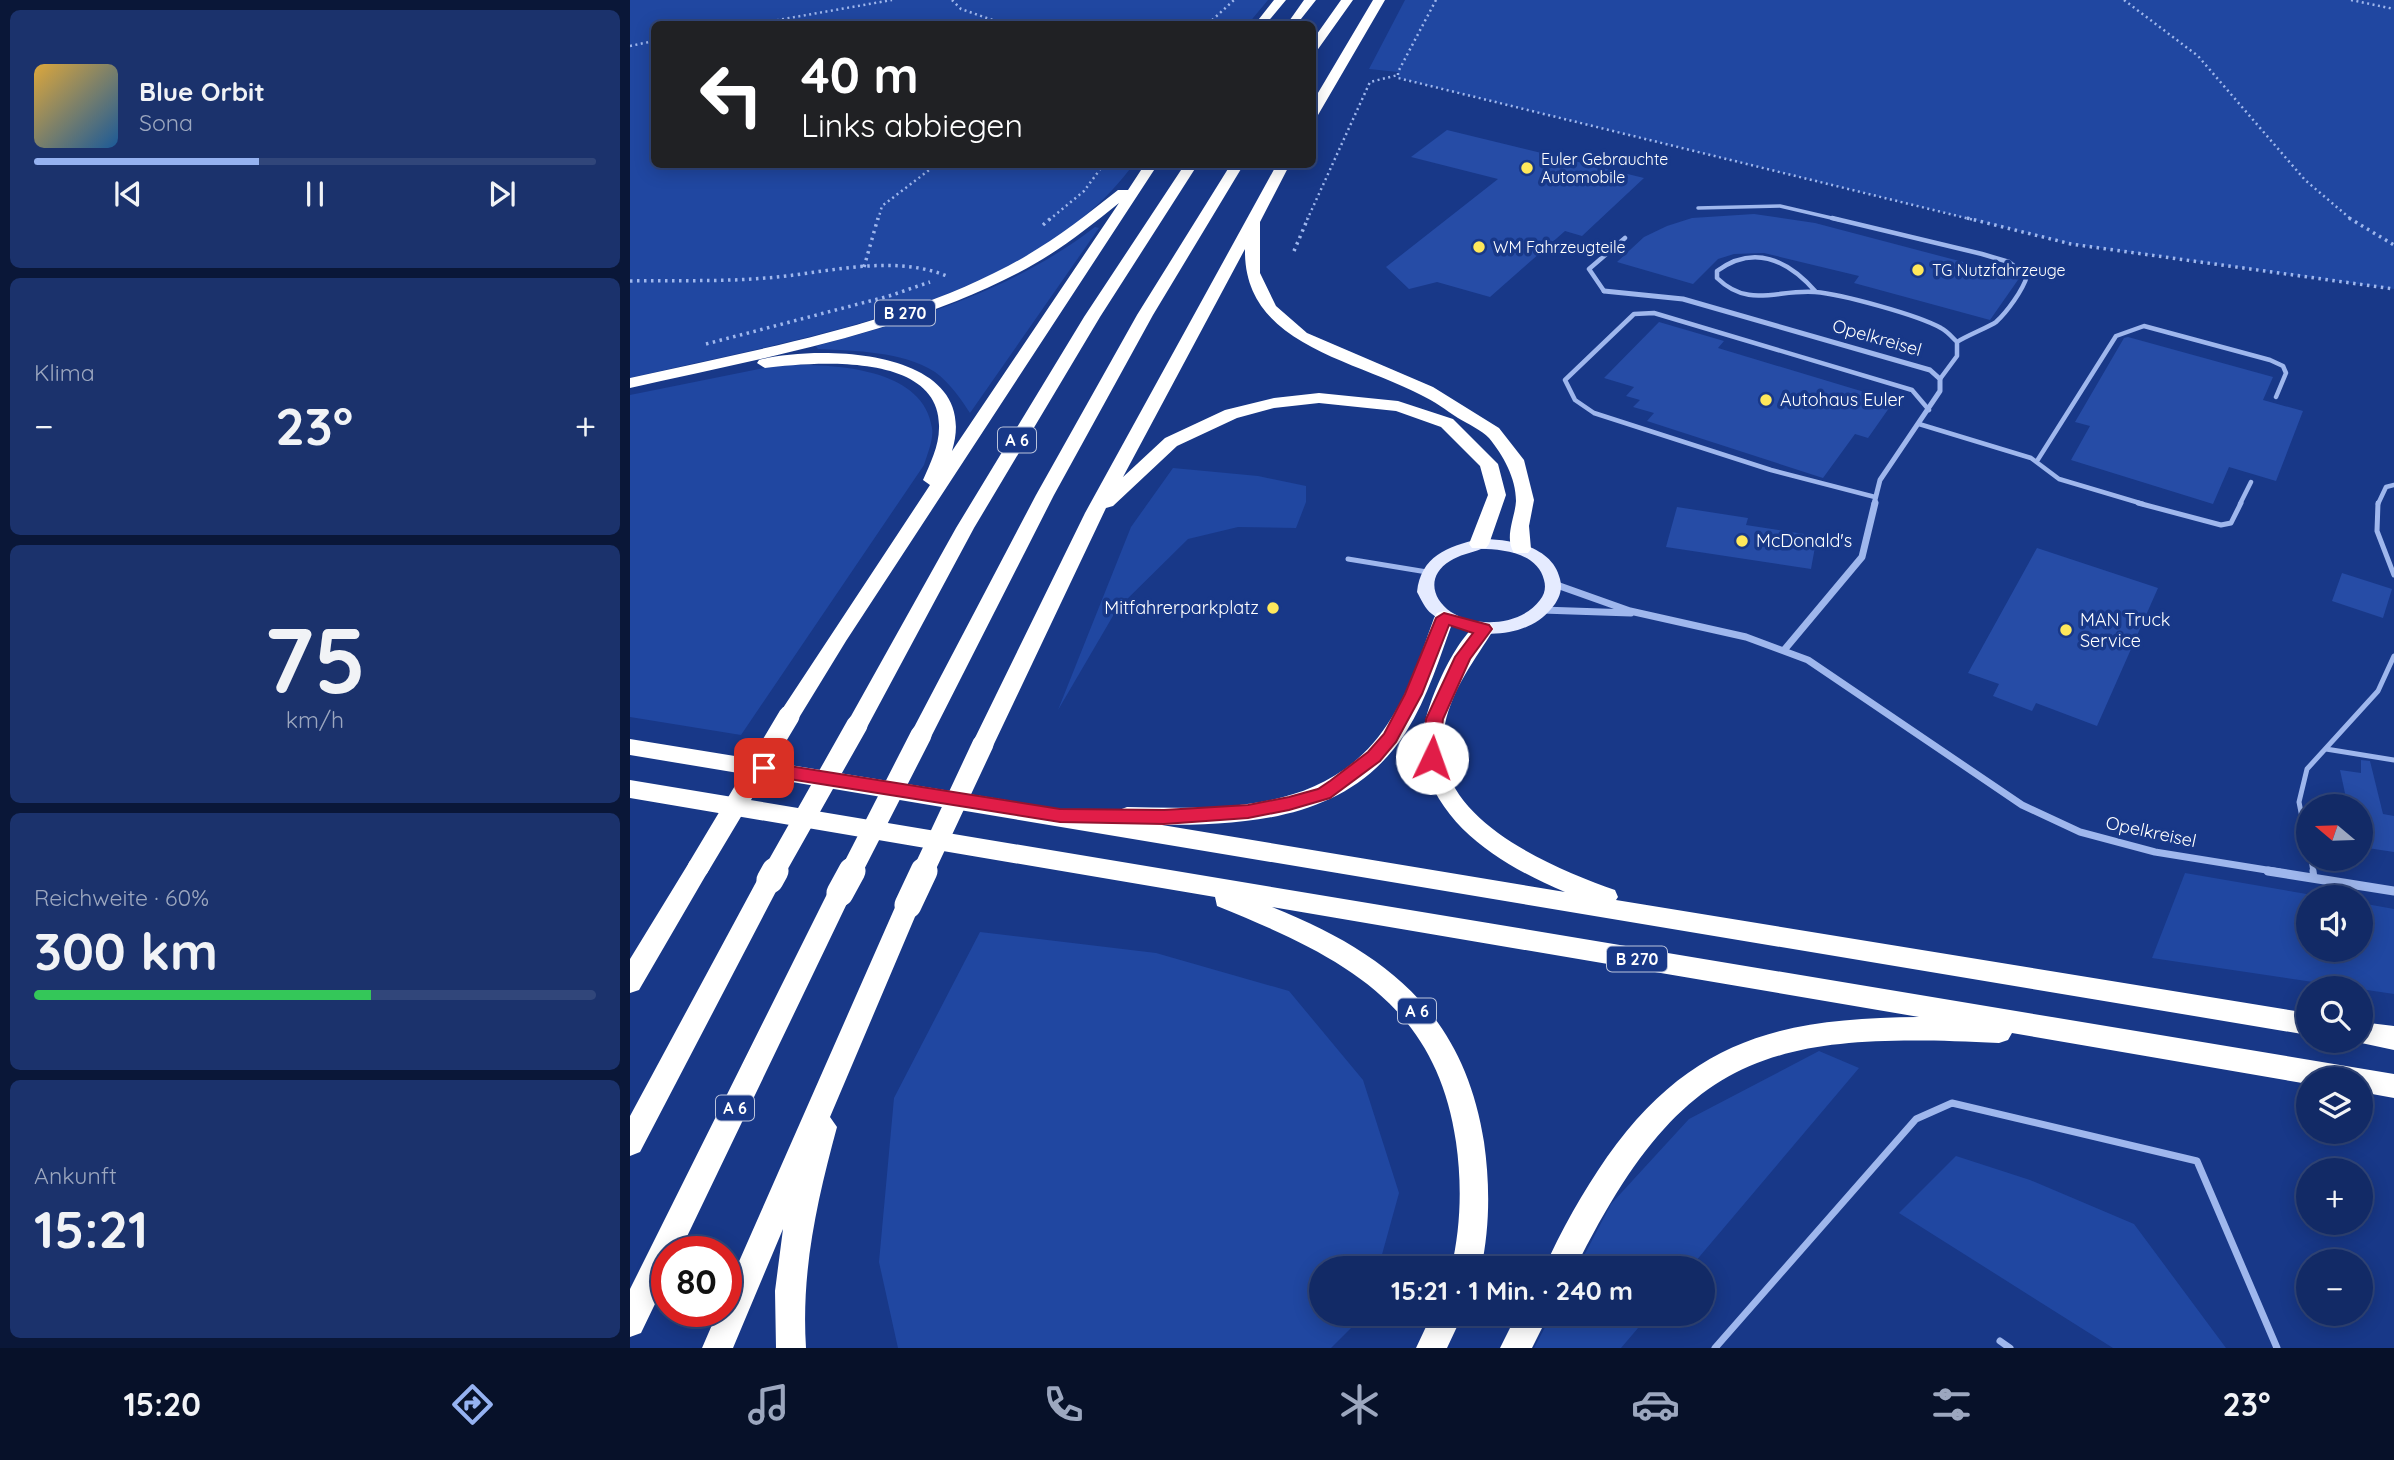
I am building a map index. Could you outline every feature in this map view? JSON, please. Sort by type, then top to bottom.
[{"type":"highway","points":[[1262,21],[1280,0]]},
{"type":"highway","points":[[1294,21],[1310,0]]},
{"type":"highway","points":[[1316,44],[1347,0]]},
{"type":"highway","points":[[1316,108],[1380,0]]},
{"type":"highway","points":[[630,982],[839,636],[1148,168]]},
{"type":"highway","name":"B 270","points":[[630,383],[858,328],[946,300],[1035,259],[1074,234],[1148,168]]},
{"type":"highway","name":"A 6","points":[[630,1143],[770,880],[972,516],[1092,317],[1189,168]]},
{"type":"highway","name":"A 6","points":[[630,1322],[840,893],[1045,495],[1138,327],[1236,168]]},
{"type":"highway","points":[[716,1348],[846,1045],[983,744],[1094,513],[1282,168]]},
{"type":"highway","points":[[1253,218],[1252,273],[1269,308],[1301,335],[1427,391],[1493,432],[1515,460],[1525,500],[1520,526],[1521,549]]},
{"type":"highway","points":[[630,393],[730,369],[791,359],[836,357],[900,369],[926,383],[939,396],[947,414],[947,437],[943,454],[898,550]]},
{"type":"highway","points":[[1094,513],[1171,442],[1231,414],[1274,403],[1319,398],[1398,406],[1447,424],[1489,464],[1497,495],[1479,544]]},
{"type":"highway","points":[[1060,816],[1164,817],[1248,812],[1324,794],[1374,757],[1390,738],[1413,694],[1444,618]]},
{"type":"highway","points":[[1484,629],[1463,657],[1434,719],[1432,758],[1447,792],[1471,823],[1501,849],[1580,888],[1661,917]]},
{"type":"highway","points":[[630,747],[2296,1022]]},
{"type":"highway","name":"B 270","points":[[630,789],[2296,1070]]},
{"type":"highway","name":"A 6","points":[[1182,882],[1266,915],[1335,947],[1378,975],[1419,1013],[1450,1066],[1471,1127],[1475,1193],[1468,1256]]},
{"type":"highway","name":"B 270","points":[[1566,1256],[1602,1189],[1649,1126],[1690,1085],[1742,1055],[1790,1038],[1845,1030],[1955,1030],[2093,1036]]},
{"type":"highway","points":[[2373,1034],[2394,1038]]},
{"type":"highway","points":[[791,1348],[788,1305],[790,1258],[846,1045]]},
{"type":"highway","name":"B 270","points":[[2373,1082],[2394,1086]]},
{"type":"highway","points":[[1431,1348],[1442,1326]]},
{"type":"highway","points":[[1515,1348],[1527,1326]]},
{"type":"main road","points":[[1479,544],[1521,549],[1549,570],[1553,584],[1551,597],[1542,610],[1527,620],[1507,627],[1469,627],[1444,618],[1429,604],[1423,588],[1427,572],[1439,559],[1457,549],[1479,544]]},
{"type":"street","name":"Opelkreisel","points":[[1604,291],[1648,293],[1683,299],[1914,364],[1930,370],[1940,379]]},
{"type":"street","points":[[1785,649],[1862,557],[1880,480],[1929,410],[1940,391],[1940,379]]},
{"type":"street","name":"Opelkreisel","points":[[1553,584],[1639,613],[1725,631],[1785,649],[1808,660],[2022,805],[2080,832],[2155,852],[2394,891]]},
{"type":"street","name":"Opelkreisel","points":[[1542,610],[1639,613]]},
{"type":"lane","points":[[1698,208],[1780,206],[1982,254],[2008,262],[2027,276],[2025,284],[1995,323],[1976,330],[1957,342]]},
{"type":"lane","name":"Opelkreisel","points":[[1604,291],[1589,269],[1625,238]]},
{"type":"lane","points":[[1816,292],[1802,275],[1775,260],[1740,258],[1726,262],[1717,271],[1717,278],[1722,285],[1737,293],[1756,296],[1816,292],[1940,327],[1957,342]]},
{"type":"lane","points":[[1875,497],[1771,470],[1594,413],[1574,402],[1568,394],[1565,380],[1634,314],[1654,313],[1912,390],[1929,410]]},
{"type":"lane","points":[[2037,461],[2116,336],[2128,330],[2144,326],[2270,360],[2283,366],[2286,373],[2276,397]]},
{"type":"lane","points":[[1940,379],[1956,356],[1957,342]]},
{"type":"lane","points":[[1919,424],[2037,461],[2059,479],[2206,523],[2231,523],[2251,482]]},
{"type":"lane","points":[[2394,485],[2386,487],[2376,501],[2376,535],[2394,575]]},
{"type":"lane","points":[[1348,559],[1427,572]]},
{"type":"lane","points":[[2301,794],[2307,769],[2378,691],[2394,656]]},
{"type":"lane","points":[[2326,749],[2394,760]]},
{"type":"lane","points":[[2313,872],[2314,878]]},
{"type":"lane","points":[[1715,1348],[1916,1119],[1952,1103],[2197,1161],[2277,1348]]},
{"type":"lane","points":[[2000,1341],[2011,1348]]},
{"type":"path","points":[[772,21],[891,0]]},
{"type":"path","points":[[952,0],[961,9],[995,21]]},
{"type":"path","points":[[1211,21],[1234,0]]},
{"type":"path","points":[[1294,251],[1370,82],[1398,75],[1436,0]]},
{"type":"path","points":[[2124,0],[2197,56],[2235,96],[2305,180],[2350,219],[2394,245]]},
{"type":"path","points":[[2351,0],[2394,9]]},
{"type":"path","points":[[630,46],[651,42]]},
{"type":"path","points":[[1398,75],[1398,78],[2071,244],[2394,289]]},
{"type":"path","points":[[864,267],[882,206],[932,168]]},
{"type":"path","points":[[1034,233],[1084,191],[1101,168]]},
{"type":"path","points":[[630,281],[768,278],[864,267],[935,269],[947,276],[889,296],[696,346]]},
{"type":"shaded area","points":[[630,0],[1268,0],[1250,21],[651,21],[651,168],[1130,168],[1088,213],[1033,252],[971,284],[903,310],[833,331],[630,378]]},
{"type":"shaded area","points":[[1405,0],[2394,0],[2394,289],[2071,244],[1398,78],[1398,72],[1369,69]]},
{"type":"shaded area","points":[[1095,227],[1099,228],[970,413],[945,381],[922,365],[893,356],[818,349],[816,346],[926,314],[962,300],[1031,269]]},
{"type":"shaded area","points":[[779,365],[822,366],[870,372],[911,391],[925,407],[932,428],[924,465],[741,735],[630,717],[630,395]]},
{"type":"shaded area","points":[[1173,468],[1258,476],[1306,486],[1306,502],[1296,528],[1238,527],[1188,539],[1117,609],[1058,710],[1131,527]]},
{"type":"shaded area","points":[[2185,873],[2296,892],[2296,962],[2373,962],[2373,905],[2394,909],[2394,994],[2373,991],[2373,976],[2296,976],[2296,979],[2152,958]]},
{"type":"shaded area","points":[[980,932],[1156,953],[1289,991],[1363,1080],[1399,1193],[1382,1256],[1309,1256],[1309,1326],[1353,1326],[1331,1348],[898,1348],[879,1262],[894,1098]]},
{"type":"shaded area","points":[[1819,1051],[1859,1068],[1700,1256],[1584,1256],[1611,1204],[1689,1119]]},
{"type":"shaded area","points":[[1956,1156],[2030,1180],[2134,1224],[2226,1348],[2113,1348],[1899,1213]]},
{"type":"shaded area","points":[[1546,1326],[1640,1326],[1621,1348],[1534,1348]]},
{"type":"building","points":[[1447,130],[1644,178],[1582,236],[1565,231],[1490,297],[1437,282],[1409,289],[1386,267],[1498,179],[1411,157]]},
{"type":"building","name":"TG Nutzfahrzeuge","points":[[1754,214],[1815,223],[2020,277],[1990,320],[1854,283],[1859,276],[1764,253],[1734,254],[1718,259],[1693,284],[1617,262],[1644,237],[1667,226],[1692,218]]},
{"type":"building","name":"Autohaus Euler","points":[[1659,322],[1724,341],[1718,348],[1894,401],[1868,438],[1855,434],[1823,478],[1647,421],[1654,413],[1633,407],[1640,400],[1626,396],[1634,387],[1604,378]]},
{"type":"building","points":[[2124,338],[2273,377],[2263,400],[2303,411],[2276,481],[2229,467],[2213,504],[2071,460],[2090,426],[2075,422]]},
{"type":"building","name":"McDonald's","points":[[1677,507],[1748,518],[1746,525],[1817,536],[1811,569],[1666,547]]},
{"type":"building","name":"MAN Truck Service","points":[[2037,548],[2158,588],[2097,726],[2036,703],[2032,711],[1993,696],[1999,684],[1968,673]]},
{"type":"building","points":[[2342,573],[2392,589],[2383,618],[2332,601]]},
{"type":"building","points":[[2361,760],[2370,761],[2383,814],[2394,816],[2394,852],[2373,849],[2373,794],[2345,794],[2340,770],[2361,773]]},
{"type":"place","name":"Euler Gebrauchte Automobile","points":[[1527,168]]},
{"type":"place","name":"WM Fahrzeugteile","points":[[1479,247]]},
{"type":"place","name":"TG Nutzfahrzeuge","points":[[1918,270]]},
{"type":"place","name":"Autohaus Euler","points":[[1766,400]]},
{"type":"place","name":"McDonald's","points":[[1742,541]]},
{"type":"place","name":"Mitfahrerparkplatz","points":[[1273,608]]},
{"type":"place","name":"MAN Truck Service","points":[[2066,630]]},
{"type":"route","points":[[764,768],[1060,816],[1164,817],[1248,812],[1289,804],[1324,794],[1374,757],[1390,738],[1413,694],[1444,618],[1484,629],[1463,657],[1434,719],[1432,758]]}]
